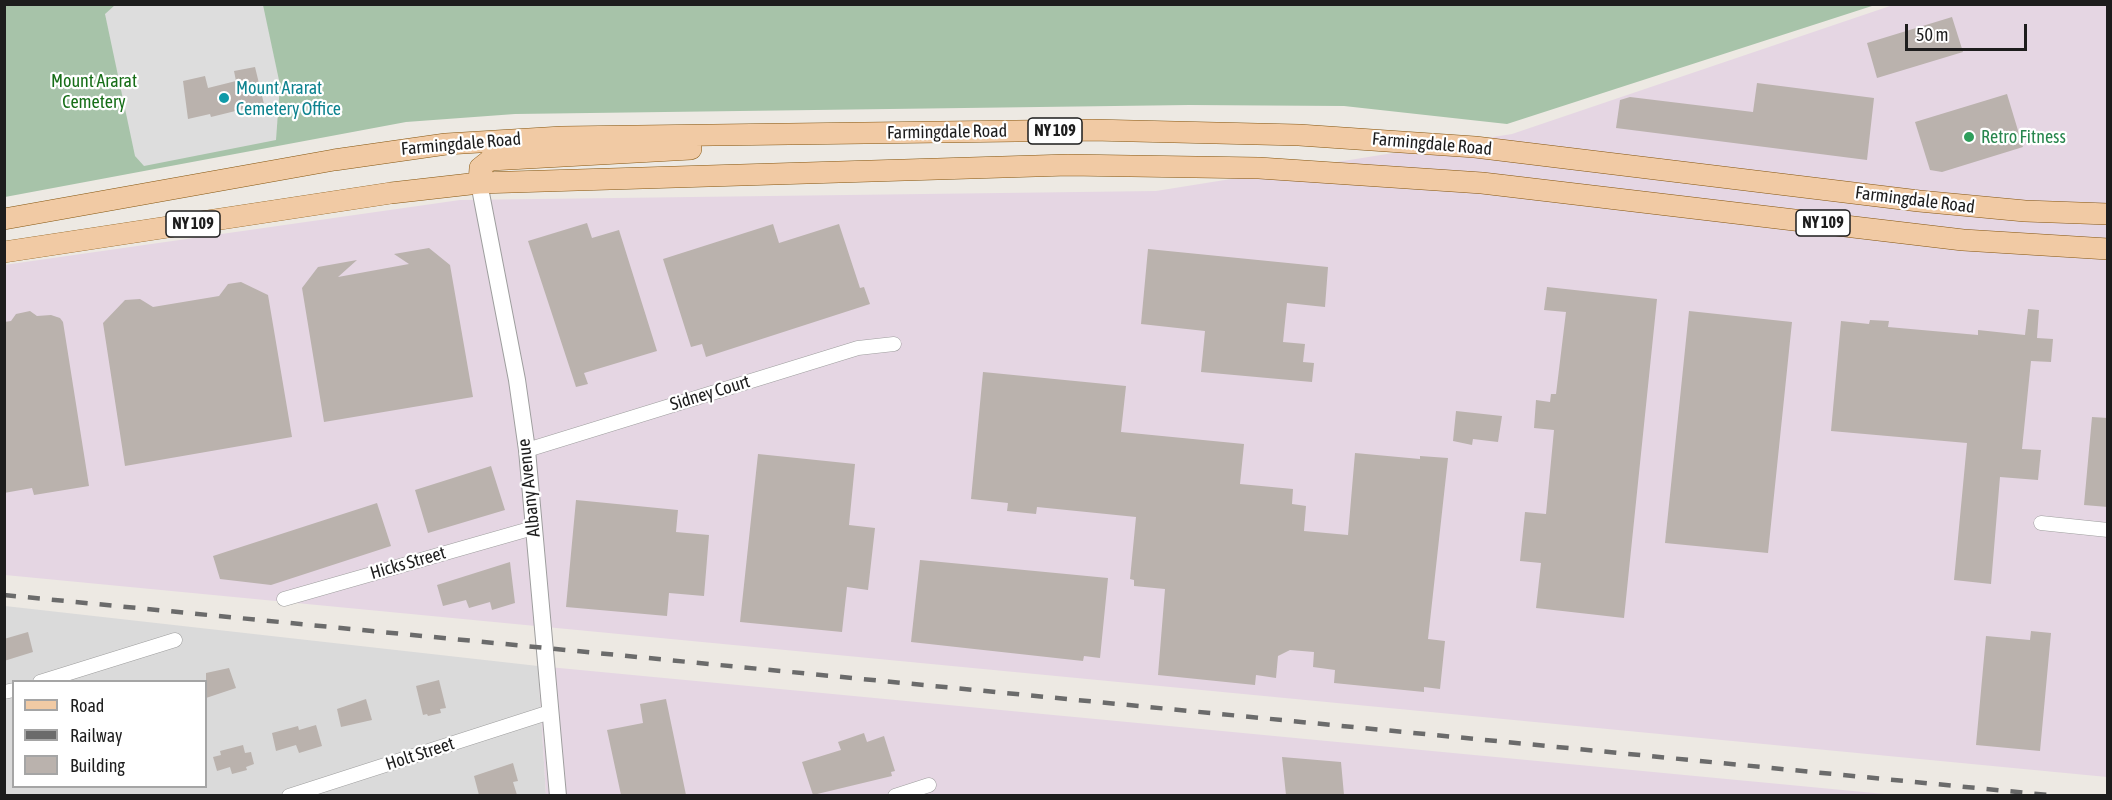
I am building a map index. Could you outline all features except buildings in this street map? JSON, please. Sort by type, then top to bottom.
[{"type":"main road","name":"Farmingdale Road","points":[[4,219],[334,160],[446,144],[562,137],[1141,130],[1354,138],[1535,153],[1983,208],[2108,214]]},
{"type":"main road","points":[[479,183],[480,168],[490,160],[715,147],[762,135]]},
{"type":"main road","name":"Farmingdale Road","points":[[4,252],[391,193],[479,183],[1068,165],[1259,168],[1375,174],[1538,188],[1963,240],[2108,249]]},
{"type":"street","name":"Albany Avenue","points":[[479,183],[517,380],[527,450],[558,795]]},
{"type":"street","name":"Sidney Court","points":[[527,450],[858,348],[894,344]]},
{"type":"street","points":[[2041,523],[2108,530]]},
{"type":"street","name":"Hicks Street","points":[[284,599],[534,528]]},
{"type":"street","points":[[43,680],[175,640]]},
{"type":"street","name":"Holt Street","points":[[289,795],[550,712]]},
{"type":"street","points":[[895,795],[929,784]]},
{"type":"shaded area","points":[[115,5],[263,5],[280,85],[276,140],[144,166],[135,156],[105,14]]},
{"type":"shaded area","points":[[1893,5],[2107,5],[2107,777],[5,575],[4,265],[460,200],[1156,191],[1512,134]]},
{"type":"shaded area","points":[[5,606],[538,666],[546,795],[5,796]]},
{"type":"shaded area","points":[[538,666],[1895,795],[546,795]]},
{"type":"green space","name":"Mount Ararat Cemetery","points":[[5,5],[1875,5],[1507,124],[1344,106],[1189,105],[515,114],[406,122],[5,197]]},
{"type":"railway","points":[[4,595],[2058,796]]},
{"type":"place","name":"Mount Ararat Cemetery Office","points":[[224,98]]},
{"type":"place","name":"Retro Fitness","points":[[1969,137]]}]
